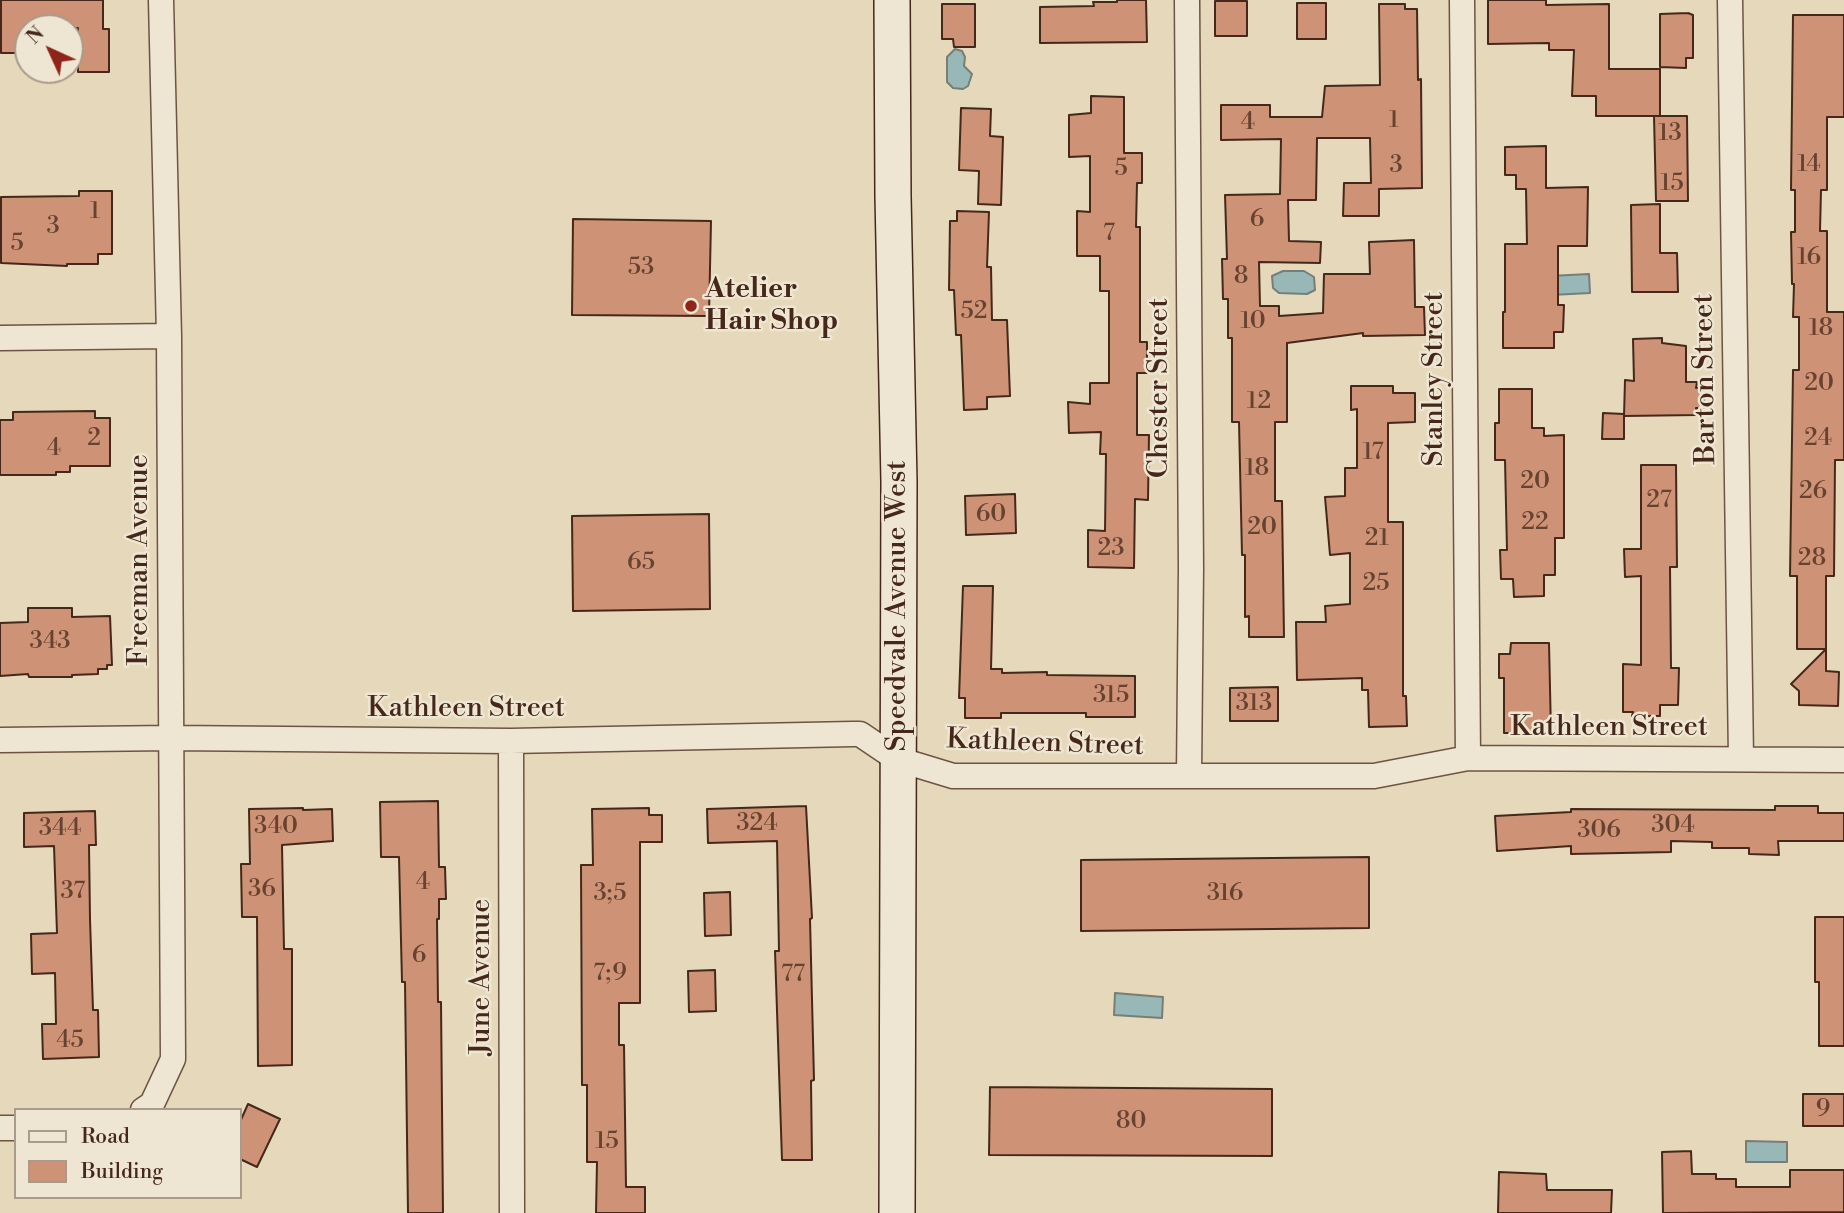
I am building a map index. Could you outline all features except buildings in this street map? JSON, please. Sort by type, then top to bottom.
[{"type":"main road","name":"Speedvale Avenue West","points":[[892,0],[892,196],[900,482],[897,1213]]},
{"type":"street","name":"Freeman Avenue","points":[[146,1108],[152,1104],[173,1059],[169,336],[161,0]]},
{"type":"street","name":"Chester Street","points":[[1187,0],[1191,556],[1189,776]]},
{"type":"street","name":"Stanley Street","points":[[1462,0],[1468,758]]},
{"type":"street","name":"Barton Street","points":[[1730,0],[1741,758]]},
{"type":"street","points":[[0,338],[169,336]]},
{"type":"street","name":"Kathleen Street","points":[[0,740],[171,738],[511,741],[860,734],[897,759],[953,776],[1374,776],[1468,758],[1844,760]]},
{"type":"street","name":"June Avenue","points":[[511,741],[512,1213]]},
{"type":"water","points":[[955,49],[962,51],[965,57],[964,66],[972,74],[968,86],[963,89],[953,88],[947,82],[947,57]]},
{"type":"water","points":[[1283,271],[1304,271],[1314,277],[1315,290],[1307,294],[1279,293],[1273,288],[1272,276]]},
{"type":"water","points":[[1589,274],[1590,293],[1551,295],[1550,276]]},
{"type":"water","points":[[1115,993],[1163,997],[1162,1018],[1114,1015]]},
{"type":"water","points":[[1746,1141],[1787,1142],[1787,1162],[1746,1162]]},
{"type":"place","name":"Atelier Hair Shop","points":[[691,306]]}]
